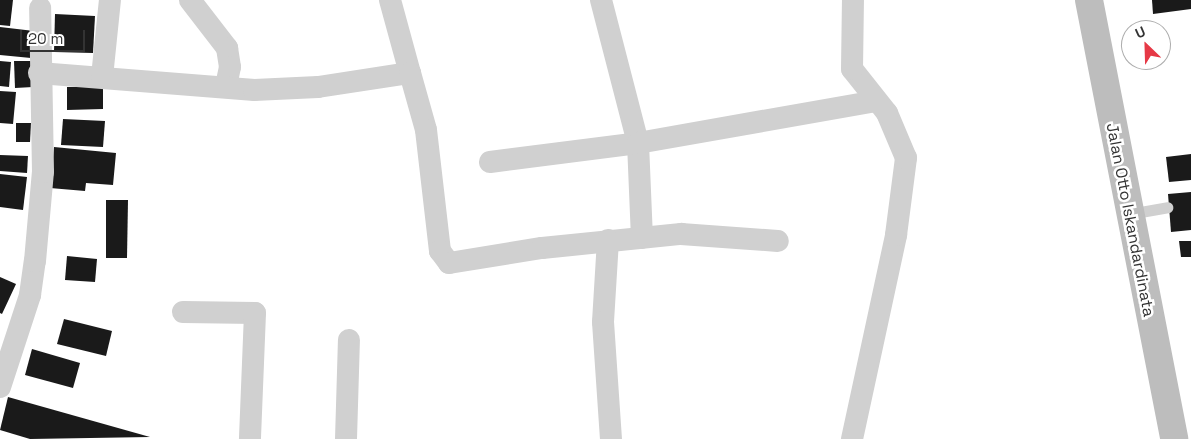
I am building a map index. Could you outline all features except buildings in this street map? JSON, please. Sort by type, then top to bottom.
[{"type":"main road","name":"Jalan Otto Iskandardinata","points":[[1089,0],[1174,439]]},
{"type":"street","points":[[102,77],[110,0]]},
{"type":"street","points":[[190,0],[227,48],[230,66],[226,86]]},
{"type":"street","points":[[390,0],[426,130],[444,261],[464,262],[608,240],[681,234],[778,241]]},
{"type":"street","points":[[601,0],[638,143],[642,238]]},
{"type":"street","points":[[852,439],[896,235],[906,158],[898,133],[852,69],[853,0]]},
{"type":"street","points":[[0,387],[30,295],[34,261],[43,172],[39,73],[40,8]]},
{"type":"street","points":[[39,73],[226,86],[254,90],[318,87],[410,73]]},
{"type":"street","points":[[490,162],[638,143],[876,101]]},
{"type":"street","points":[[608,240],[603,322],[611,439]]},
{"type":"street","points":[[183,312],[256,313],[250,439]]},
{"type":"street","points":[[346,439],[349,340]]},
{"type":"lane","points":[[1129,214],[1167,207]]}]
